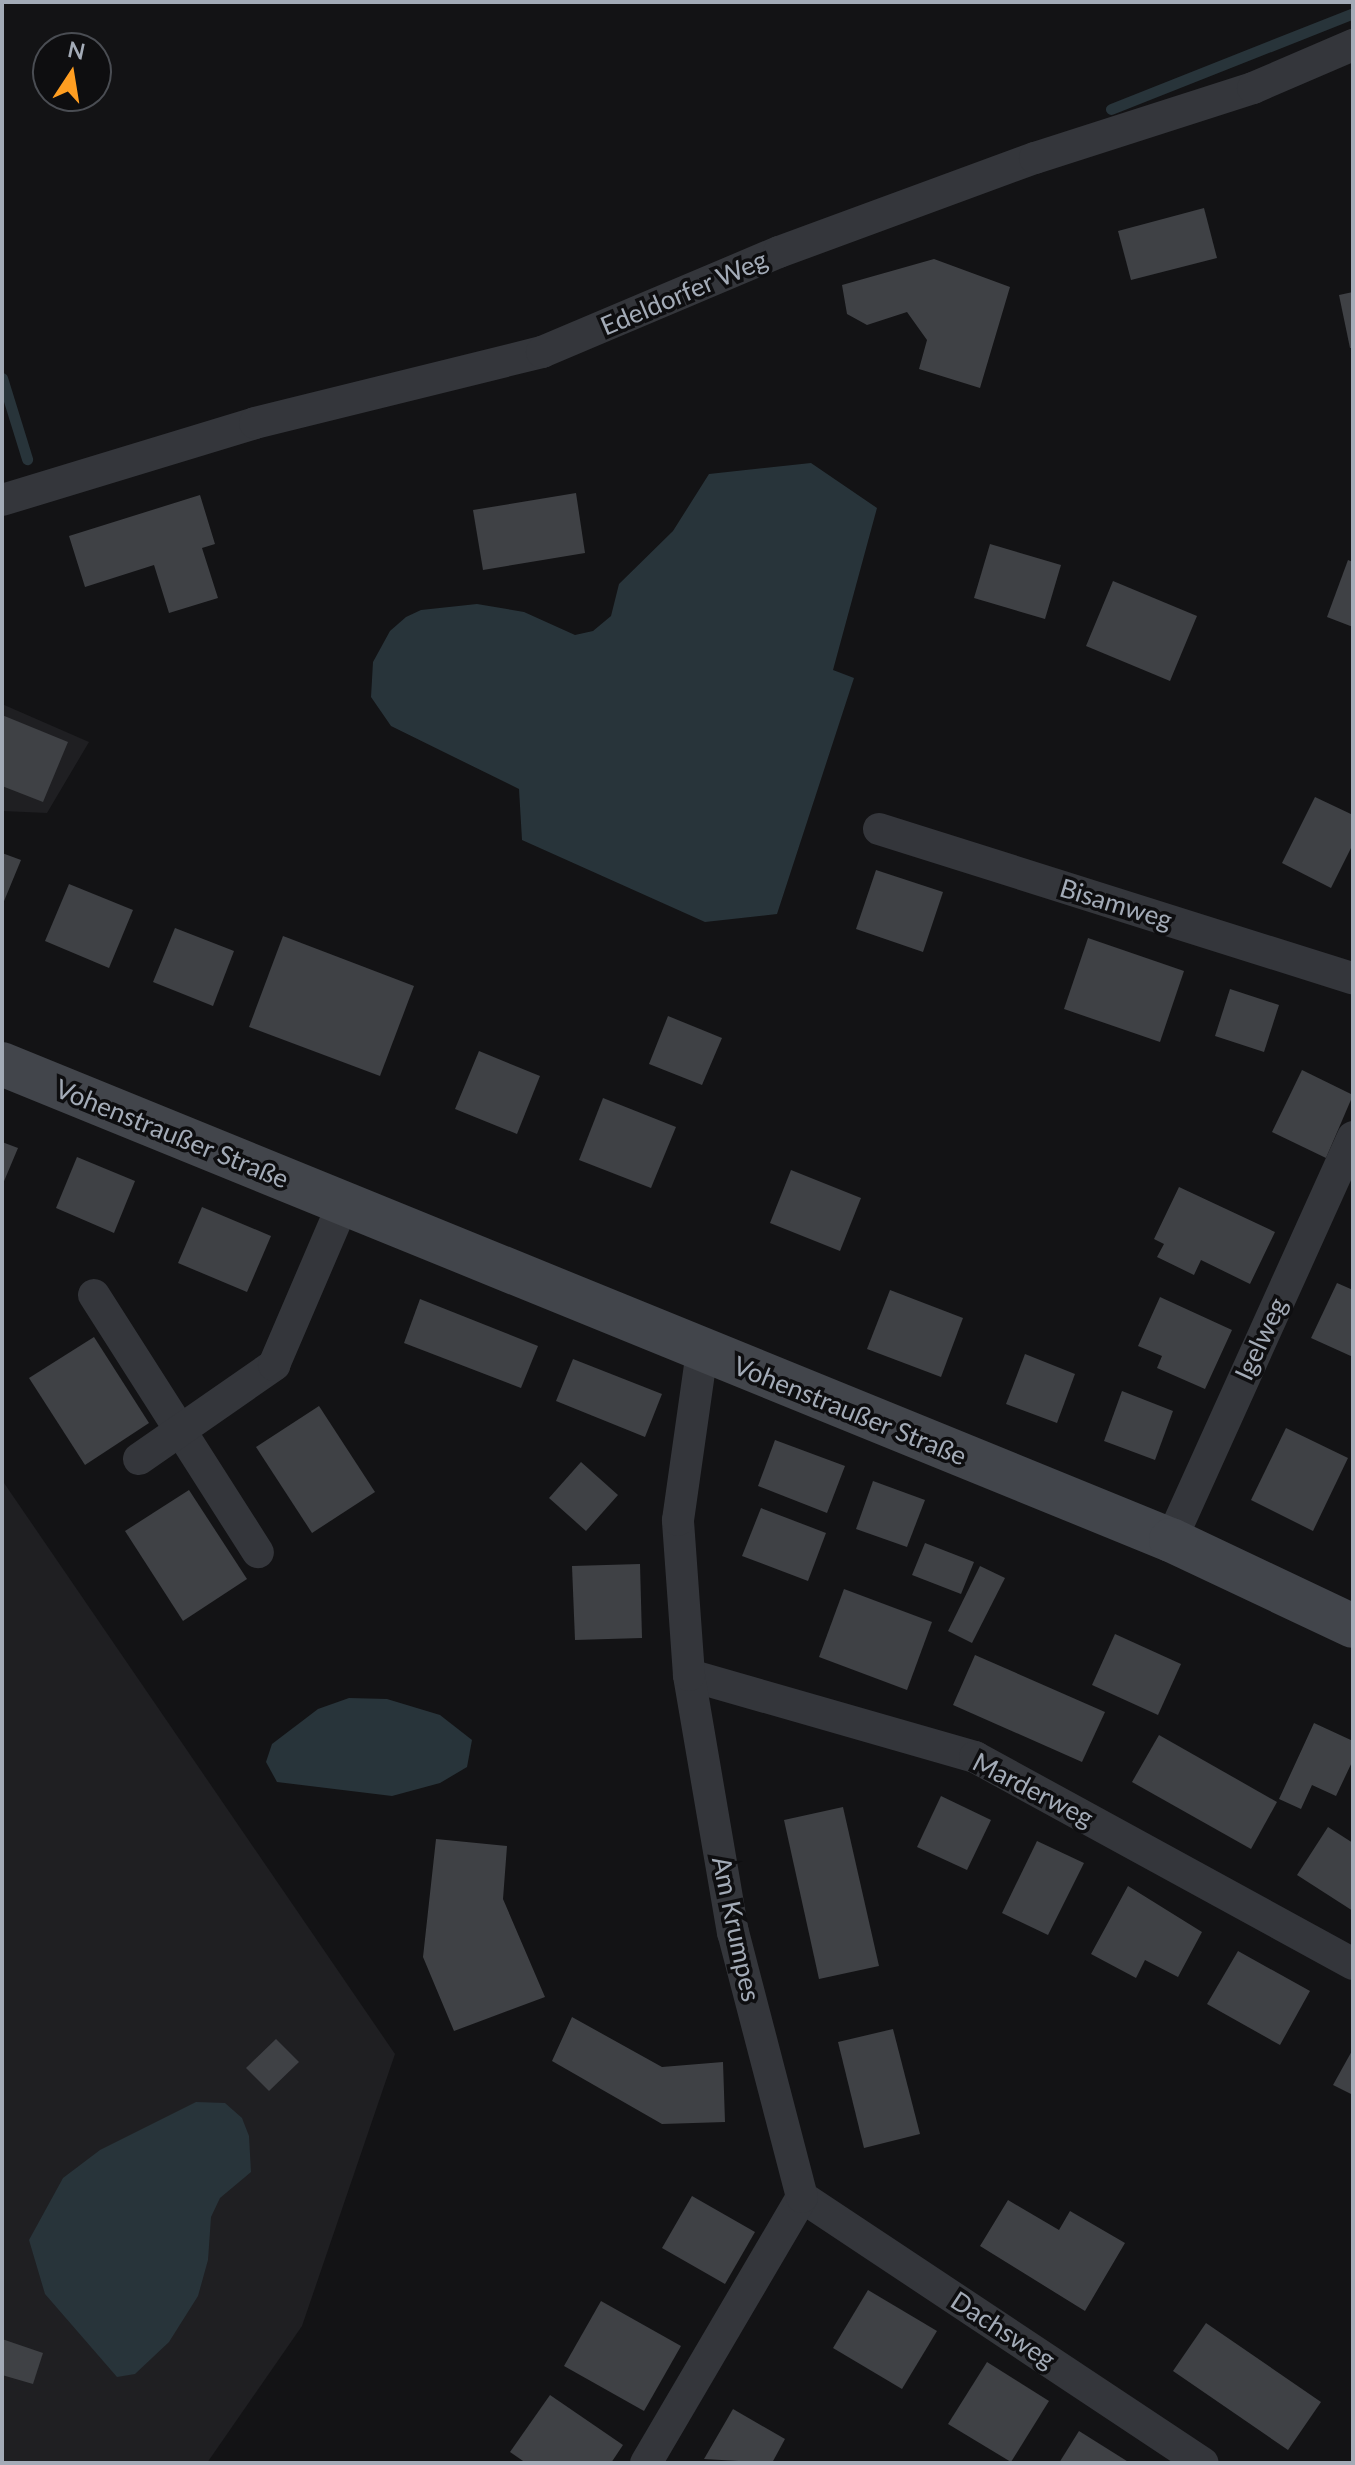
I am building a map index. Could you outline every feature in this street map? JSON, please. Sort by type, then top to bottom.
[{"type":"main road","name":"Vohenstraußer Straße","points":[[2,1064],[1171,1540],[1353,1626]]},
{"type":"street","name":"Edeldorfer Weg","points":[[2,500],[255,423],[542,352],[779,252],[1035,158],[1253,88],[1353,45]]},
{"type":"street","name":"Bisamweg","points":[[879,829],[1353,978]]},
{"type":"street","name":"Igelweg","points":[[1171,1540],[1353,1137]]},
{"type":"street","points":[[139,1459],[274,1365],[343,1204]]},
{"type":"street","points":[[94,1295],[258,1552]]},
{"type":"street","name":"Am Krumpes","points":[[702,1351],[678,1520],[689,1675],[733,1933],[802,2197]]},
{"type":"street","name":"Marderweg","points":[[689,1675],[975,1757],[1353,1964]]},
{"type":"street","points":[[646,2463],[802,2197]]},
{"type":"street","name":"Dachsweg","points":[[802,2197],[1184,2457]]},
{"type":"shaded area","points":[[811,463],[877,508],[833,670],[854,678],[777,914],[705,922],[522,840],[519,789],[391,726],[371,697],[373,662],[390,631],[406,617],[421,610],[477,604],[524,612],[575,635],[593,631],[611,616],[619,584],[673,531],[709,474]]},
{"type":"shaded area","points":[[2,704],[89,742],[47,813],[2,811]]},
{"type":"shaded area","points":[[2,1480],[395,2054],[302,2326],[207,2463],[2,2463]]},
{"type":"shaded area","points":[[349,1698],[387,1699],[440,1715],[472,1740],[467,1767],[440,1783],[392,1796],[277,1782],[266,1762],[272,1744],[318,1709]]},
{"type":"shaded area","points":[[196,2102],[225,2103],[242,2118],[249,2136],[251,2172],[220,2198],[211,2217],[208,2260],[198,2296],[169,2342],[135,2374],[117,2377],[45,2294],[29,2240],[63,2178],[100,2150]]},
{"type":"building","points":[[1204,208],[1217,258],[1131,280],[1118,231]]},
{"type":"building","points":[[934,259],[1010,287],[980,388],[919,369],[927,340],[907,312],[867,325],[847,314],[842,285]]},
{"type":"building","points":[[1353,292],[1353,348],[1350,348],[1339,295]]},
{"type":"building","points":[[576,493],[585,553],[483,570],[473,510]]},
{"type":"building","points":[[200,495],[215,544],[202,548],[218,598],[169,613],[154,565],[85,587],[69,536]]},
{"type":"building","points":[[990,544],[1061,565],[1045,619],[974,598]]},
{"type":"building","points":[[1348,560],[1353,562],[1353,627],[1327,617]]},
{"type":"building","points":[[1113,581],[1197,616],[1170,681],[1086,646]]},
{"type":"building","points":[[2,715],[68,742],[43,802],[2,786]]},
{"type":"building","points":[[1315,797],[1353,815],[1353,844],[1331,888],[1282,863]]},
{"type":"building","points":[[2,853],[21,860],[2,906]]},
{"type":"building","points":[[876,870],[943,892],[923,952],[856,929]]},
{"type":"building","points":[[69,884],[133,910],[109,968],[45,941]]},
{"type":"building","points":[[175,928],[234,951],[213,1006],[153,982]]},
{"type":"building","points":[[283,936],[414,986],[380,1076],[249,1027]]},
{"type":"building","points":[[1088,938],[1184,971],[1160,1042],[1064,1009]]},
{"type":"building","points":[[1230,989],[1279,1005],[1264,1052],[1215,1036]]},
{"type":"building","points":[[668,1016],[722,1038],[702,1085],[649,1064]]},
{"type":"building","points":[[479,1051],[540,1076],[517,1134],[455,1109]]},
{"type":"building","points":[[1302,1070],[1353,1095],[1326,1158],[1272,1132]]},
{"type":"building","points":[[603,1098],[676,1127],[651,1188],[579,1160]]},
{"type":"building","points":[[2,1142],[18,1148],[2,1186]]},
{"type":"building","points":[[77,1157],[135,1181],[114,1233],[56,1208]]},
{"type":"building","points":[[791,1170],[861,1198],[840,1251],[770,1223]]},
{"type":"building","points":[[1179,1187],[1275,1232],[1250,1284],[1201,1260],[1194,1275],[1157,1257],[1164,1244],[1154,1239]]},
{"type":"building","points":[[202,1207],[271,1236],[247,1292],[178,1263]]},
{"type":"building","points":[[1337,1283],[1353,1290],[1353,1357],[1311,1338]]},
{"type":"building","points":[[890,1290],[963,1318],[941,1377],[867,1349]]},
{"type":"building","points":[[1160,1297],[1232,1330],[1205,1389],[1157,1368],[1162,1356],[1138,1346]]},
{"type":"building","points":[[420,1299],[538,1346],[521,1388],[404,1343]]},
{"type":"building","points":[[94,1337],[149,1423],[85,1465],[29,1378]]},
{"type":"building","points":[[1025,1354],[1075,1374],[1057,1423],[1006,1404]]},
{"type":"building","points":[[573,1359],[662,1394],[645,1437],[556,1401]]},
{"type":"building","points":[[1122,1391],[1173,1411],[1155,1460],[1104,1441]]},
{"type":"building","points":[[319,1406],[375,1492],[312,1533],[256,1447]]},
{"type":"building","points":[[1286,1428],[1348,1458],[1313,1531],[1251,1500]]},
{"type":"building","points":[[775,1440],[845,1466],[827,1513],[758,1486]]},
{"type":"building","points":[[581,1462],[618,1495],[586,1531],[549,1498]]},
{"type":"building","points":[[873,1481],[925,1500],[907,1547],[856,1529]]},
{"type":"building","points":[[189,1490],[247,1579],[183,1621],[125,1531]]},
{"type":"building","points":[[761,1508],[826,1533],[808,1581],[742,1556]]},
{"type":"building","points":[[925,1543],[974,1562],[961,1594],[912,1575]]},
{"type":"building","points":[[640,1564],[642,1638],[575,1640],[572,1566]]},
{"type":"building","points":[[980,1566],[1005,1578],[972,1643],[948,1631]]},
{"type":"building","points":[[844,1589],[932,1622],[907,1690],[819,1657]]},
{"type":"building","points":[[1115,1634],[1181,1664],[1158,1715],[1092,1685]]},
{"type":"building","points":[[975,1655],[1105,1712],[1082,1762],[953,1705]]},
{"type":"building","points":[[1314,1723],[1353,1741],[1353,1760],[1336,1796],[1312,1785],[1301,1809],[1279,1799]]},
{"type":"building","points":[[1159,1735],[1277,1802],[1251,1849],[1132,1782]]},
{"type":"building","points":[[941,1796],[991,1820],[967,1870],[917,1847]]},
{"type":"building","points":[[843,1807],[879,1966],[819,1979],[784,1820]]},
{"type":"building","points":[[1328,1827],[1353,1843],[1353,1911],[1297,1875]]},
{"type":"building","points":[[436,1839],[507,1846],[503,1899],[545,1997],[454,2031],[423,1957]]},
{"type":"building","points":[[1037,1841],[1084,1863],[1048,1935],[1002,1913]]},
{"type":"building","points":[[1128,1886],[1202,1932],[1178,1977],[1145,1960],[1136,1978],[1091,1954]]},
{"type":"building","points":[[1238,1951],[1310,1991],[1280,2045],[1207,2004]]},
{"type":"building","points":[[572,2017],[662,2067],[723,2062],[725,2122],[662,2124],[552,2061]]},
{"type":"building","points":[[893,2029],[920,2134],[864,2148],[838,2042]]},
{"type":"building","points":[[276,2039],[299,2062],[269,2091],[246,2068]]},
{"type":"building","points":[[1353,2049],[1353,2095],[1333,2085]]},
{"type":"building","points":[[692,2196],[755,2232],[725,2284],[662,2248]]},
{"type":"building","points":[[1008,2200],[1059,2230],[1070,2211],[1125,2243],[1085,2311],[980,2246]]},
{"type":"building","points":[[868,2290],[937,2331],[902,2389],[833,2348]]},
{"type":"building","points":[[601,2301],[681,2346],[644,2411],[564,2366]]},
{"type":"building","points":[[1206,2323],[1321,2402],[1288,2450],[1173,2371]]},
{"type":"building","points":[[2,2339],[43,2353],[33,2384],[2,2375]]},
{"type":"building","points":[[987,2362],[1049,2401],[1011,2462],[948,2424]]},
{"type":"building","points":[[550,2395],[623,2445],[611,2463],[526,2463],[510,2452]]},
{"type":"building","points":[[733,2409],[785,2439],[772,2463],[704,2459]]},
{"type":"building","points":[[1079,2431],[1130,2463],[1059,2463]]},
{"type":"waterway","points":[[1111,109],[1353,13]]},
{"type":"waterway","points":[[2,378],[27,459]]}]
